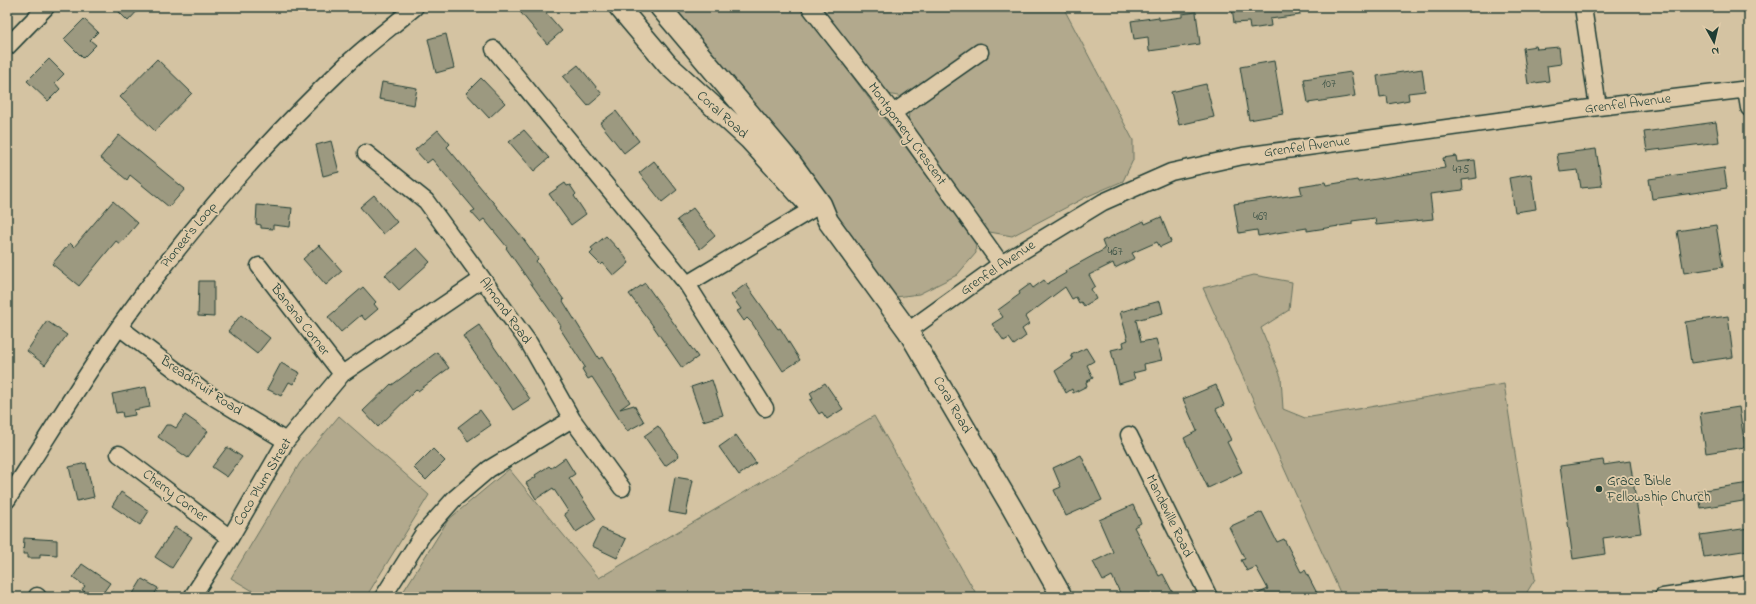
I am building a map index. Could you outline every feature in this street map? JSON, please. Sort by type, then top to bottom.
[{"type":"main road","name":"Coral Road","points":[[619,7],[668,65],[749,139],[820,212]]},
{"type":"main road","name":"Coral Road","points":[[660,7],[792,164],[820,212],[908,331],[1012,508],[1062,597]]},
{"type":"street","points":[[7,47],[46,7]]},
{"type":"street","name":"Pioneer's Loop","points":[[7,500],[119,327],[165,265],[248,165],[349,62],[415,7]]},
{"type":"street","name":"Montgomery Crescent","points":[[810,7],[893,113],[1001,264]]},
{"type":"street","points":[[1583,7],[1598,107]]},
{"type":"street","points":[[494,49],[687,284],[765,408]]},
{"type":"street","points":[[893,113],[980,52]]},
{"type":"street","points":[[1748,89],[1749,108]]},
{"type":"street","name":"Grenfel Avenue","points":[[908,331],[1001,264],[1103,202],[1171,172],[1243,156],[1598,107],[1748,89]]},
{"type":"street","name":"Almond Road","points":[[366,153],[426,202],[538,357],[572,419],[622,488]]},
{"type":"street","points":[[687,284],[820,212]]},
{"type":"street","name":"Banana Corner","points":[[259,266],[342,374]]},
{"type":"street","name":"Coco Plum Street","points":[[192,597],[230,538],[286,441],[342,374],[482,279]]},
{"type":"street","name":"Breadfruit Road","points":[[119,327],[202,390],[286,441]]},
{"type":"street","points":[[383,597],[423,534],[454,499],[489,469],[572,419]]},
{"type":"street","name":"Mandeville Road","points":[[1128,435],[1209,597]]},
{"type":"street","name":"Cherry Corner","points":[[120,454],[230,538]]},
{"type":"street","points":[[1663,597],[1749,584]]},
{"type":"shaded area","points":[[668,7],[800,7],[975,239],[976,253],[957,275],[919,294],[896,297],[826,200]]},
{"type":"shaded area","points":[[815,7],[1063,7],[1133,140],[1133,160],[1123,181],[1086,197],[1012,236],[984,231],[908,124],[909,111],[978,63],[985,47],[977,43],[946,70],[903,97],[882,93]]},
{"type":"shaded area","points":[[1254,275],[1292,282],[1289,310],[1261,328],[1281,377],[1283,409],[1305,418],[1504,384],[1535,579],[1524,597],[1342,597],[1203,288]]},
{"type":"shaded area","points":[[339,416],[429,495],[366,597],[263,597],[231,578],[300,463]]},
{"type":"shaded area","points":[[874,416],[978,597],[400,597],[448,520],[509,469],[599,578]]},
{"type":"building","points":[[114,7],[141,7],[128,21]]},
{"type":"building","points":[[516,7],[541,7],[562,31],[547,44]]},
{"type":"building","points":[[1232,7],[1299,7],[1300,15],[1270,19],[1271,26],[1250,29],[1249,22],[1234,23]]},
{"type":"building","points":[[1196,12],[1200,44],[1149,51],[1148,37],[1134,39],[1131,21],[1159,17],[1159,20],[1182,17],[1182,14]]},
{"type":"building","points":[[84,19],[98,32],[90,40],[96,45],[83,58],[64,39]]},
{"type":"building","points":[[446,34],[454,68],[436,73],[428,39]]},
{"type":"building","points":[[1536,46],[1537,49],[1559,47],[1561,64],[1547,66],[1549,81],[1528,84],[1523,48]]},
{"type":"building","points":[[49,59],[64,74],[55,83],[60,89],[48,101],[27,81]]},
{"type":"building","points":[[157,59],[192,93],[155,131],[120,97]]},
{"type":"building","points":[[1274,61],[1283,114],[1249,120],[1240,67]]},
{"type":"building","points":[[578,65],[602,94],[588,106],[563,77]]},
{"type":"building","points":[[1422,69],[1425,91],[1408,93],[1409,100],[1388,104],[1387,96],[1380,97],[1377,76]]},
{"type":"building","points":[[1351,72],[1355,96],[1308,103],[1304,79]]},
{"type":"building","points":[[481,78],[505,103],[489,118],[466,93]]},
{"type":"building","points":[[382,82],[417,88],[414,105],[379,99]]},
{"type":"building","points":[[1206,84],[1214,117],[1179,125],[1171,92]]},
{"type":"building","points":[[616,111],[639,141],[624,153],[600,123]]},
{"type":"building","points":[[1716,122],[1719,142],[1647,151],[1644,132]]},
{"type":"building","points":[[438,130],[450,144],[447,147],[522,237],[538,259],[536,261],[564,300],[563,301],[599,359],[602,357],[630,402],[620,409],[634,405],[644,422],[627,431],[592,377],[588,379],[582,369],[585,367],[559,327],[561,326],[506,248],[507,247],[484,219],[480,222],[471,212],[475,210],[432,159],[427,163],[415,150]]},
{"type":"building","points":[[524,130],[549,158],[534,171],[509,142]]},
{"type":"building","points":[[119,135],[185,189],[169,207],[130,175],[127,180],[100,158]]},
{"type":"building","points":[[331,141],[339,172],[323,176],[316,145]]},
{"type":"building","points":[[1596,149],[1602,186],[1581,188],[1578,170],[1560,172],[1557,154]]},
{"type":"building","points":[[1456,156],[1457,162],[1475,160],[1477,178],[1462,180],[1463,190],[1430,194],[1433,219],[1376,225],[1375,218],[1352,221],[1352,224],[1307,231],[1307,228],[1258,236],[1257,230],[1239,233],[1234,204],[1302,194],[1300,186],[1325,182],[1326,185],[1357,180],[1358,182],[1445,168],[1443,158]]},
{"type":"building","points":[[654,161],[677,190],[662,202],[639,173]]},
{"type":"building","points":[[1724,168],[1727,188],[1652,199],[1649,179]]},
{"type":"building","points":[[1531,174],[1536,209],[1515,212],[1509,178]]},
{"type":"building","points":[[565,183],[567,186],[570,185],[576,194],[574,196],[586,214],[571,225],[549,194]]},
{"type":"building","points":[[374,195],[397,222],[383,234],[360,207]]},
{"type":"building","points":[[113,201],[138,223],[120,244],[116,241],[79,286],[52,264],[70,243],[74,247]]},
{"type":"building","points":[[257,205],[292,208],[290,227],[273,225],[273,229],[261,228],[261,225],[256,224]]},
{"type":"building","points":[[693,208],[715,236],[700,249],[677,220]]},
{"type":"building","points":[[1161,217],[1171,242],[1160,247],[1157,242],[1132,253],[1135,258],[1115,268],[1113,263],[1089,275],[1095,286],[1091,289],[1096,299],[1084,306],[1081,302],[1079,303],[1076,297],[1072,299],[1065,287],[1025,317],[1029,324],[1022,329],[1026,336],[1014,345],[1009,338],[1004,341],[992,324],[1003,317],[998,310],[1020,294],[1019,292],[1030,284],[1033,288],[1044,280],[1047,284],[1066,273],[1065,271],[1105,249],[1102,241],[1144,221],[1145,224]]},
{"type":"building","points":[[1716,225],[1723,267],[1684,273],[1677,231]]},
{"type":"building","points":[[606,236],[618,249],[619,248],[629,263],[614,276],[603,263],[601,265],[590,254],[593,251],[591,248]]},
{"type":"building","points":[[319,245],[342,271],[326,285],[303,259]]},
{"type":"building","points":[[417,248],[430,262],[399,290],[385,275]]},
{"type":"building","points":[[199,281],[214,281],[214,317],[198,316]]},
{"type":"building","points":[[645,283],[698,357],[682,368],[629,294]]},
{"type":"building","points":[[746,284],[778,329],[780,328],[800,360],[783,371],[752,323],[747,318],[744,321],[737,311],[741,309],[731,295]]},
{"type":"building","points":[[363,287],[376,302],[374,304],[378,309],[365,320],[361,315],[341,332],[328,317]]},
{"type":"building","points":[[1160,301],[1163,313],[1136,320],[1141,342],[1156,339],[1162,360],[1144,364],[1145,370],[1133,373],[1135,379],[1119,384],[1111,350],[1124,347],[1123,342],[1128,340],[1120,312]]},
{"type":"building","points":[[241,315],[270,338],[257,354],[228,331]]},
{"type":"building","points":[[1728,316],[1733,357],[1691,363],[1685,322]]},
{"type":"building","points":[[47,321],[67,335],[45,365],[27,351]]},
{"type":"building","points":[[479,325],[530,399],[513,410],[463,336]]},
{"type":"building","points":[[1086,348],[1094,361],[1087,365],[1093,378],[1086,382],[1087,386],[1073,393],[1072,389],[1066,393],[1055,371],[1073,359],[1071,355]]},
{"type":"building","points":[[437,352],[449,368],[418,391],[417,389],[378,427],[363,411],[391,384],[392,385]]},
{"type":"building","points":[[281,363],[300,373],[293,384],[289,382],[281,396],[267,389]]},
{"type":"building","points":[[712,380],[723,415],[703,421],[691,387]]},
{"type":"building","points":[[825,383],[843,409],[827,419],[822,412],[819,414],[810,400],[813,399],[810,393]]},
{"type":"building","points":[[1216,385],[1224,405],[1216,409],[1231,440],[1227,442],[1242,472],[1208,488],[1184,438],[1197,431],[1183,399]]},
{"type":"building","points":[[146,387],[150,407],[134,410],[135,415],[123,417],[122,412],[116,413],[112,394]]},
{"type":"building","points":[[1739,407],[1745,447],[1706,453],[1700,413]]},
{"type":"building","points":[[480,410],[491,425],[468,441],[458,427]]},
{"type":"building","points":[[185,415],[208,431],[188,458],[158,437],[166,425],[171,425],[176,428]]},
{"type":"building","points":[[658,426],[679,456],[665,466],[644,436]]},
{"type":"building","points":[[736,435],[756,463],[739,475],[719,447]]},
{"type":"building","points":[[227,447],[242,457],[227,477],[212,467]]},
{"type":"building","points":[[433,449],[445,461],[426,480],[414,468]]},
{"type":"building","points":[[1081,455],[1102,500],[1066,516],[1054,490],[1061,487],[1053,468]]},
{"type":"building","points":[[565,458],[575,474],[569,478],[596,519],[576,532],[564,514],[568,511],[553,488],[536,499],[526,483],[549,466],[551,468]]},
{"type":"building","name":"Grace Bible Fellowship Church","points":[[1603,460],[1604,465],[1630,461],[1641,533],[1603,538],[1605,554],[1573,559],[1560,466]]},
{"type":"building","points":[[86,463],[94,497],[77,501],[69,467]]},
{"type":"building","points":[[675,477],[693,480],[686,515],[669,512]]},
{"type":"building","points":[[1749,483],[1749,500],[1701,508],[1698,491]]},
{"type":"building","points":[[121,492],[149,511],[140,525],[112,506]]},
{"type":"building","points":[[1133,505],[1141,523],[1134,527],[1159,576],[1163,574],[1175,597],[1122,597],[1112,576],[1103,581],[1093,562],[1113,552],[1099,520]]},
{"type":"building","points":[[1262,512],[1277,542],[1284,539],[1301,572],[1305,570],[1319,597],[1251,597],[1268,589],[1256,567],[1247,571],[1241,560],[1245,559],[1229,527]]},
{"type":"building","points":[[175,527],[192,537],[172,568],[155,557]]},
{"type":"building","points":[[601,528],[626,539],[617,558],[592,546]]},
{"type":"building","points":[[1749,528],[1749,550],[1704,557],[1700,535]]},
{"type":"building","points":[[24,538],[57,540],[57,555],[40,554],[40,558],[28,558],[28,554],[23,554]]},
{"type":"building","points":[[82,564],[110,583],[100,597],[93,597],[82,590],[85,586],[73,577]]},
{"type":"building","points":[[142,579],[158,588],[153,597],[131,597]]},
{"type":"place","name":"Grace Bible Fellowship Church","points":[[1599,489]]}]
